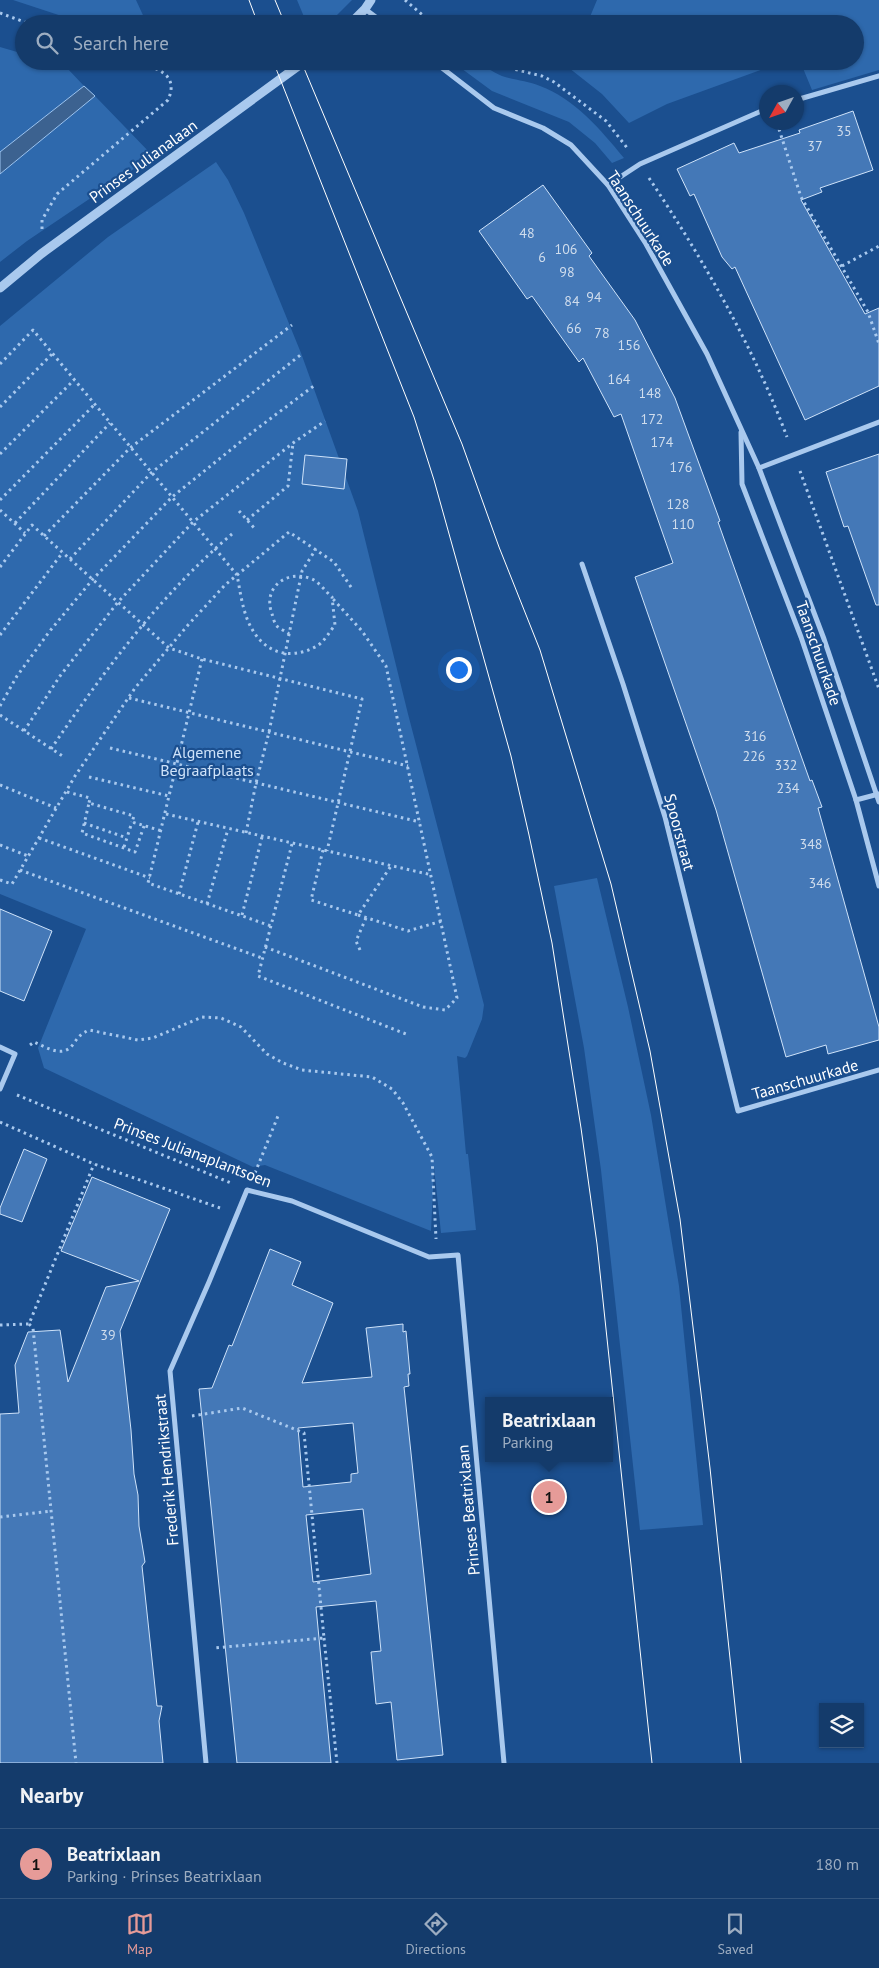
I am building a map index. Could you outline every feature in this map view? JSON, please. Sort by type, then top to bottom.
[{"type":"street","points":[[359,15],[371,0]]},
{"type":"street","points":[[365,9],[373,15]]},
{"type":"street","name":"Prinses Julianalaan","points":[[0,288],[41,254],[293,70]]},
{"type":"street","name":"Taanschuurkade","points":[[445,70],[494,108],[543,128],[571,144],[608,185],[646,244],[707,354],[759,468],[824,639],[878,794],[879,802]]},
{"type":"street","points":[[804,98],[879,76]]},
{"type":"street","points":[[608,185],[640,164],[759,112]]},
{"type":"street","points":[[759,468],[879,422]]},
{"type":"street","name":"Taanschuurkade","points":[[741,429],[742,484],[801,637],[856,800],[879,886]]},
{"type":"street","name":"Spoorstraat","points":[[582,564],[623,684],[665,817],[738,1111]]},
{"type":"street","points":[[856,800],[878,794]]},
{"type":"street","points":[[0,1047],[15,1054],[0,1088]]},
{"type":"street","name":"Taanschuurkade","points":[[738,1111],[879,1070]]},
{"type":"street","name":"Prinses Julianaplantsoen","points":[[247,1190],[292,1201],[429,1257],[458,1255]]},
{"type":"street","name":"Frederik Hendrikstraat","points":[[206,1763],[170,1371],[247,1190]]},
{"type":"street","name":"Prinses Beatrixlaan","points":[[458,1255],[504,1763]]},
{"type":"path","points":[[405,0],[422,15]]},
{"type":"path","points":[[0,13],[15,18]]},
{"type":"path","points":[[41,254],[42,220],[57,194],[168,100],[172,91],[172,83],[167,76],[157,70]]},
{"type":"path","points":[[780,130],[801,197],[868,312],[879,344]]},
{"type":"path","points":[[842,266],[879,246]]},
{"type":"path","points":[[44,536],[130,448],[292,325]]},
{"type":"path","points":[[0,364],[33,330],[237,576],[247,620],[256,637],[274,651],[285,654],[299,653],[319,645],[335,625],[332,597]]},
{"type":"path","points":[[70,559],[151,473],[303,353]]},
{"type":"path","points":[[0,407],[52,354]]},
{"type":"path","points":[[0,454],[74,380]]},
{"type":"path","points":[[0,706],[17,676],[49,632],[93,579],[172,497],[254,431],[316,385]]},
{"type":"path","points":[[0,500],[95,404]]},
{"type":"path","points":[[24,731],[60,676],[118,602],[193,522],[293,443],[325,421]]},
{"type":"path","points":[[15,523],[110,423]]},
{"type":"path","points":[[247,520],[288,486],[293,443]]},
{"type":"path","points":[[0,510],[26,533]]},
{"type":"path","points":[[239,511],[256,530]]},
{"type":"path","points":[[0,568],[32,525],[169,648],[202,659],[362,699],[338,802],[311,900],[408,931],[442,922]]},
{"type":"path","points":[[0,880],[12,884],[56,808],[128,698],[188,625],[225,586],[289,532],[334,562],[353,590]]},
{"type":"path","points":[[51,749],[84,700],[142,624],[204,558],[232,534]]},
{"type":"path","points":[[246,833],[302,571],[316,549]]},
{"type":"path","points":[[0,635],[63,552]]},
{"type":"path","points":[[265,947],[417,1005],[445,1010],[458,998],[386,666],[362,631],[332,597],[314,580],[301,576],[286,577],[275,586],[270,596],[270,609],[276,625],[289,634]]},
{"type":"path","points":[[202,659],[148,883],[271,926]]},
{"type":"path","points":[[128,698],[408,766]]},
{"type":"path","points":[[0,715],[64,757]]},
{"type":"path","points":[[110,748],[420,822]]},
{"type":"path","points":[[89,777],[168,796]]},
{"type":"path","points":[[0,785],[56,808]]},
{"type":"path","points":[[66,792],[90,798],[82,833],[135,852],[144,826]]},
{"type":"path","points":[[89,803],[134,816],[124,848]]},
{"type":"path","points":[[166,814],[432,875]]},
{"type":"path","points":[[132,822],[162,831]]},
{"type":"path","points":[[179,894],[198,822]]},
{"type":"path","points":[[84,823],[127,838]]},
{"type":"path","points":[[207,904],[228,829]]},
{"type":"path","points":[[242,915],[262,837]]},
{"type":"path","points":[[39,838],[150,878]]},
{"type":"path","points":[[292,844],[258,976],[406,1034]]},
{"type":"path","points":[[0,845],[28,856]]},
{"type":"path","points":[[358,915],[391,866]]},
{"type":"path","points":[[20,870],[262,958]]},
{"type":"path","points":[[360,950],[356,941],[366,918]]},
{"type":"path","points":[[15,1054],[34,1042],[58,1052],[63,1052],[70,1049],[82,1033],[89,1030],[138,1040],[153,1038],[202,1017],[221,1018],[241,1028],[267,1054],[296,1068],[372,1077],[392,1089],[403,1103],[432,1156],[437,1257]]},
{"type":"path","name":"Prinses Julianaplantsoen","points":[[0,1088],[247,1190]]},
{"type":"path","points":[[247,1190],[278,1116]]},
{"type":"path","points":[[0,1122],[94,1164],[237,1214]]},
{"type":"path","points":[[29,1324],[94,1164]]},
{"type":"path","points":[[0,1325],[29,1324],[33,1328],[76,1763]]},
{"type":"path","points":[[174,1419],[242,1408],[304,1433],[337,1763]]},
{"type":"path","points":[[0,1517],[51,1511]]},
{"type":"path","points":[[196,1650],[324,1638]]},
{"type":"green space","points":[[13,0],[136,0],[143,15],[59,15]]},
{"type":"green space","points":[[297,0],[352,0],[337,15],[303,15]]},
{"type":"green space","points":[[597,0],[879,0],[879,70],[812,90],[804,70],[864,70],[864,15],[591,15]]},
{"type":"green space","points":[[0,47],[15,51],[15,70],[69,70],[84,86],[0,152]]},
{"type":"green space","points":[[464,70],[491,70],[502,76],[535,84],[552,91],[586,116],[624,158],[612,163],[595,143],[569,122],[492,91]]},
{"type":"green space","points":[[572,70],[761,70],[667,104],[629,123],[602,94]]},
{"type":"green space","points":[[95,96],[153,156],[27,241],[0,262],[0,174]]},
{"type":"green space","name":"Algemene Begraafplaats","points":[[216,162],[228,180],[244,213],[301,353],[358,511],[408,714],[484,1005],[482,1019],[467,1056],[465,1058],[457,1056],[466,1154],[468,1154],[476,1230],[441,1233],[434,1167],[431,1231],[265,1165],[253,1167],[44,1068],[38,1048],[86,929],[0,894],[0,326],[108,237]]},
{"type":"green space","points":[[597,878],[628,1007],[651,1115],[679,1286],[703,1525],[640,1530],[601,1170],[584,1048],[554,886]]},
{"type":"shaded area","points":[[84,86],[95,96],[0,174],[0,152]]},
{"type":"building","points":[[853,111],[873,170],[820,188],[822,192],[801,200],[865,314],[879,308],[879,386],[805,420],[735,267],[732,269],[722,257],[694,194],[690,196],[677,169],[734,143],[739,153],[800,133],[799,130],[804,130],[804,128]]},
{"type":"building","points":[[543,185],[592,253],[589,256],[635,320],[675,398],[720,521],[718,522],[810,781],[812,780],[822,807],[818,808],[879,1027],[879,1040],[828,1054],[826,1045],[786,1057],[716,810],[635,577],[673,563],[621,414],[614,417],[583,358],[579,362],[532,296],[527,299],[479,231]]},
{"type":"building","points":[[879,454],[879,605],[876,605],[848,526],[844,527],[826,472]]},
{"type":"building","points":[[305,455],[347,459],[344,489],[302,484]]},
{"type":"building","points":[[0,909],[52,931],[24,1001],[0,991]]},
{"type":"building","points":[[24,1149],[47,1159],[22,1222],[0,1214],[0,1208]]},
{"type":"building","points":[[92,1177],[170,1209],[120,1331],[134,1474],[138,1495],[139,1526],[145,1562],[142,1566],[157,1706],[162,1706],[159,1721],[163,1763],[0,1763],[0,1414],[19,1413],[15,1365],[28,1332],[60,1330],[68,1382],[106,1287],[139,1281],[61,1251]]},
{"type":"building","points":[[270,1249],[301,1262],[292,1285],[333,1303],[302,1383],[372,1377],[366,1328],[403,1324],[403,1332],[406,1331],[410,1374],[408,1374],[409,1386],[404,1387],[443,1755],[397,1760],[391,1702],[376,1704],[371,1652],[381,1651],[376,1601],[316,1607],[331,1763],[237,1763],[199,1389],[212,1388],[229,1345],[232,1346]],"holes":[[[353,1423],[358,1473],[351,1474],[351,1482],[303,1487],[298,1428]],[[363,1509],[371,1574],[313,1582],[306,1515]]]},
{"type":"tram line","points":[[249,0],[255,15]]},
{"type":"tram line","points":[[275,0],[281,15]]},
{"type":"tram line","points":[[277,70],[414,417],[434,480],[511,756],[529,835],[552,943],[597,1244],[652,1763]]},
{"type":"tram line","points":[[305,70],[462,444],[499,547],[540,650],[611,884],[650,1051],[680,1219],[710,1468],[741,1763]]},
{"type":"place","name":"Beatrixlaan","points":[[549,1497]]}]
